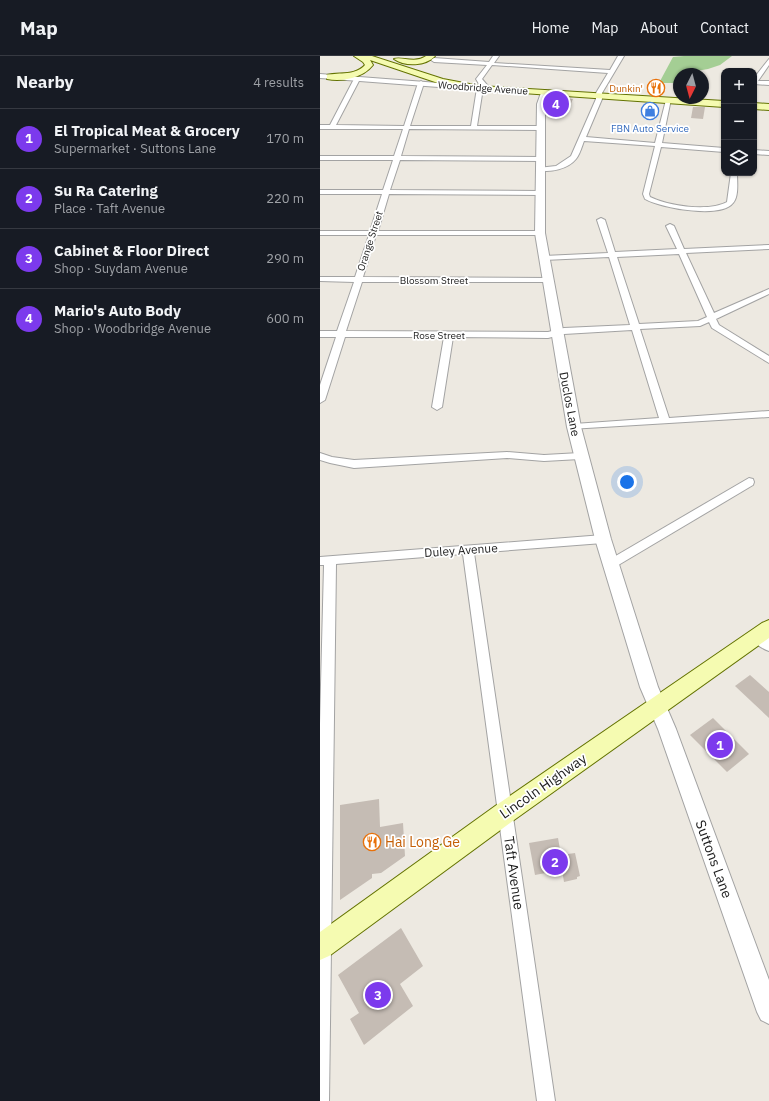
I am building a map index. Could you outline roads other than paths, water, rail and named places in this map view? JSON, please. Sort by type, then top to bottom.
[{"type":"main road","points":[[357,79],[369,65],[364,58],[358,56]]},
{"type":"main road","points":[[364,56],[442,79],[482,87]]},
{"type":"main road","points":[[380,56],[442,79]]},
{"type":"main road","points":[[380,56],[415,62],[425,60],[434,62],[442,79]]},
{"type":"main road","points":[[330,77],[364,71]]},
{"type":"main road","name":"Woodbridge Avenue","points":[[482,87],[721,104]]},
{"type":"main road","points":[[757,106],[769,107]]},
{"type":"main road","name":"Lincoln Highway","points":[[322,946],[506,812],[657,707],[765,636]]},
{"type":"street","points":[[474,128],[482,87],[479,78],[496,56]]},
{"type":"street","points":[[320,158],[397,158],[540,164],[557,168],[568,164],[574,157],[583,139],[599,96],[621,56]]},
{"type":"street","points":[[434,62],[611,72]]},
{"type":"street","points":[[757,78],[769,62]]},
{"type":"street","name":"Woodbridge Avenue","points":[[320,76],[482,87]]},
{"type":"street","points":[[332,127],[357,79]]},
{"type":"street","name":"Woodbridge Avenue","points":[[420,83],[442,79]]},
{"type":"street","points":[[757,82],[769,83]]},
{"type":"street","name":"Orange Street","points":[[320,400],[420,83]]},
{"type":"street","name":"Duclos Lane","points":[[545,92],[541,104],[540,128],[540,233],[574,427],[580,456],[603,539],[648,687],[657,707]]},
{"type":"street","points":[[669,100],[646,194],[647,198],[660,204],[687,208],[712,209],[727,206],[731,200],[734,176]]},
{"type":"street","points":[[320,127],[540,128]]},
{"type":"street","points":[[583,139],[721,150]]},
{"type":"street","points":[[757,152],[769,153]]},
{"type":"street","points":[[320,192],[540,193]]},
{"type":"street","points":[[601,220],[665,420]]},
{"type":"street","points":[[670,226],[710,319],[715,326],[769,360]]},
{"type":"street","points":[[320,233],[540,233]]},
{"type":"street","points":[[544,258],[769,246]]},
{"type":"street","name":"Blossom Street","points":[[320,279],[548,280]]},
{"type":"street","name":"Rose Street","points":[[320,334],[548,335],[635,327],[697,324],[769,291]]},
{"type":"street","points":[[759,296],[769,302]]},
{"type":"street","points":[[437,407],[449,335]]},
{"type":"street","points":[[574,427],[769,414]]},
{"type":"street","points":[[320,456],[330,460],[354,464],[507,455],[544,458],[580,456]]},
{"type":"street","points":[[611,564],[749,482]]},
{"type":"street","name":"Duley Avenue","points":[[325,561],[603,539]]},
{"type":"street","name":"Taft Avenue","points":[[468,550],[546,1101]]},
{"type":"street","points":[[320,1101],[325,561]]},
{"type":"street","name":"Suttons Lane","points":[[657,707],[667,729],[769,1012]]},
{"type":"place","name":"Dunkin'","points":[[656,88]]},
{"type":"place","name":"Mario's Auto Body","points":[[556,104]]},
{"type":"place","name":"FBN Auto Service","points":[[650,111]]},
{"type":"place","name":"El Tropical Meat & Grocery","points":[[720,745]]},
{"type":"place","name":"Hai Long Ge","points":[[372,842]]},
{"type":"place","name":"Su Ra Catering","points":[[555,862]]},
{"type":"place","name":"Cabinet & Floor Direct","points":[[378,995]]}]
